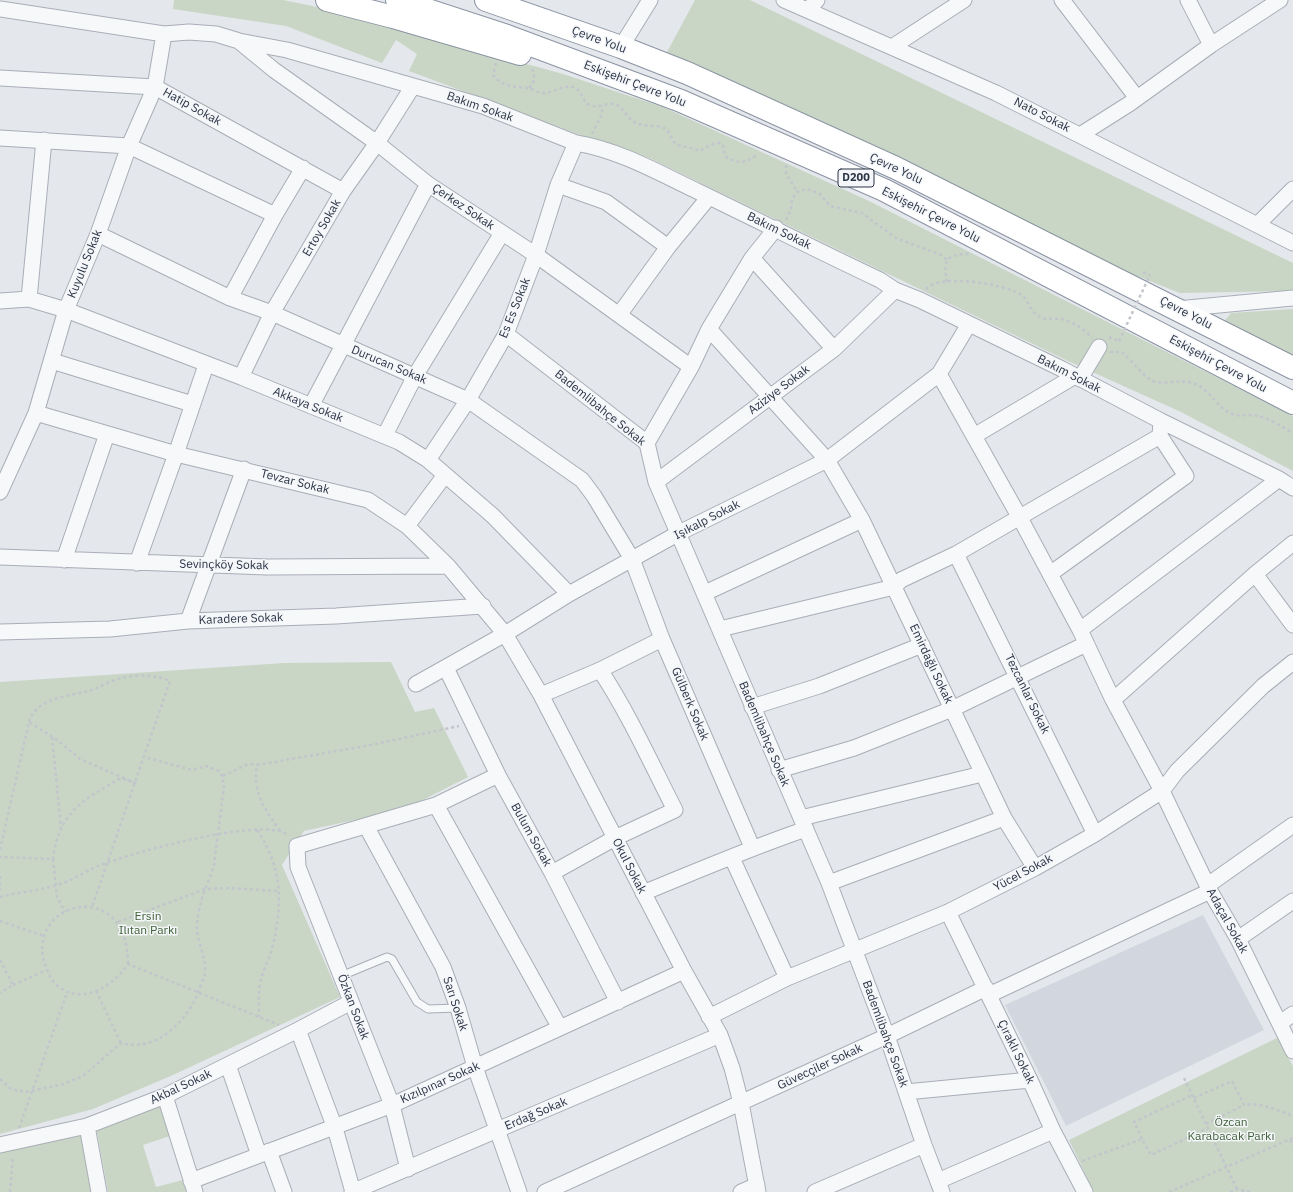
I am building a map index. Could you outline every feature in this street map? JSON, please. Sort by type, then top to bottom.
[{"type":"highway","points":[[327,0],[393,17],[492,47],[564,65],[595,69]]},
{"type":"highway","name":"Eskişehir Çevre Yolu","points":[[397,0],[507,36],[681,101],[884,190],[1293,403]]},
{"type":"highway","name":"Çevre Yolu","points":[[486,0],[514,4],[621,48],[687,73],[896,168],[1293,368]]},
{"type":"highway","points":[[492,0],[514,4]]},
{"type":"street","points":[[621,48],[650,0]]},
{"type":"street","name":"Nato Sokak","points":[[784,0],[812,5],[892,47],[996,93],[1293,243]]},
{"type":"street","points":[[892,47],[964,0]]},
{"type":"street","points":[[1062,0],[1137,98]]},
{"type":"street","points":[[1188,0],[1211,45]]},
{"type":"street","points":[[1080,135],[1137,98],[1211,45],[1280,0]]},
{"type":"street","points":[[0,9],[164,34],[189,32],[216,34],[238,41]]},
{"type":"street","name":"Kuyulu Sokak","points":[[0,492],[36,413],[66,310],[98,234],[129,146],[155,87],[164,34]]},
{"type":"street","name":"Bakım Sokak","points":[[238,41],[287,50],[483,106],[582,144],[636,162],[880,280],[895,290],[920,300],[1078,377],[1161,421],[1279,479],[1293,488]]},
{"type":"street","name":"Çerkez Sokak","points":[[238,41],[274,70],[377,143],[428,184],[536,255],[691,367]]},
{"type":"street","name":"Hatip Sokak","points":[[0,78],[155,87],[343,191]]},
{"type":"street","name":"Ertoy Sokak","points":[[241,377],[272,313],[343,191],[377,143],[413,86]]},
{"type":"street","points":[[0,138],[129,146],[275,215]]},
{"type":"street","points":[[29,299],[44,140]]},
{"type":"street","name":"Es Es Sokak","points":[[428,460],[468,400],[506,334],[536,255],[558,185],[582,144]]},
{"type":"street","points":[[230,298],[275,215],[303,168]]},
{"type":"street","points":[[311,406],[344,346],[428,184]]},
{"type":"street","points":[[558,185],[606,202],[668,247]]},
{"type":"street","points":[[1258,225],[1293,189]]},
{"type":"street","points":[[619,315],[668,247],[709,197]]},
{"type":"street","points":[[647,443],[691,367],[709,329],[752,258],[777,230]]},
{"type":"street","points":[[385,436],[415,376],[502,233]]},
{"type":"street","name":"Durucan Sokak","points":[[98,234],[230,298],[272,313],[468,400],[582,480],[594,496],[632,559]]},
{"type":"street","points":[[752,258],[834,349]]},
{"type":"street","name":"Aziziye Sokak","points":[[656,482],[834,349],[895,290]]},
{"type":"street","points":[[1177,309],[1293,298]]},
{"type":"street","name":"Akkaya Sokak","points":[[0,301],[29,299],[66,310],[241,377],[399,442],[428,460],[493,516],[569,594]]},
{"type":"street","name":"Işıkalp Sokak","points":[[416,684],[505,634],[569,594],[632,559],[680,533],[827,460],[939,374],[969,324]]},
{"type":"street","name":"Emirdağlı Sokak","points":[[709,329],[827,460],[862,520],[1004,818],[1035,868]]},
{"type":"street","name":"Bademlibahçe Sokak","points":[[506,334],[647,443],[656,482],[680,533],[752,707],[828,883],[887,1036],[940,1187]]},
{"type":"street","points":[[974,436],[1078,377],[1103,341]]},
{"type":"street","points":[[52,361],[192,404]]},
{"type":"street","points":[[137,563],[206,364]]},
{"type":"street","name":"Adaçal Sokak","points":[[939,374],[1020,518],[1080,630],[1113,700],[1162,791],[1209,888],[1238,939],[1293,1050]]},
{"type":"street","name":"Tevzar Sokak","points":[[36,413],[176,454],[244,469],[368,500],[407,526],[448,566],[505,634]]},
{"type":"street","points":[[1050,574],[1186,476],[1160,436],[1161,421]]},
{"type":"street","points":[[64,560],[107,434]]},
{"type":"street","points":[[720,629],[894,587],[901,580],[956,554],[1160,436]]},
{"type":"street","points":[[188,621],[244,469]]},
{"type":"street","points":[[407,526],[445,475]]},
{"type":"street","points":[[1080,630],[1279,479]]},
{"type":"street","points":[[705,593],[862,520]]},
{"type":"street","points":[[1113,700],[1255,574],[1293,543]]},
{"type":"street","name":"Tezcanlar Sokak","points":[[956,554],[1096,834]]},
{"type":"street","name":"Sevinçköy Sokak","points":[[0,557],[208,565],[448,566]]},
{"type":"street","name":"Gülberk Sokak","points":[[632,559],[662,638],[752,847]]},
{"type":"street","points":[[1255,574],[1293,625]]},
{"type":"street","name":"Karadere Sokak","points":[[0,632],[110,629],[188,621],[336,616],[483,606]]},
{"type":"street","name":"Okul Sokak","points":[[505,634],[541,696],[684,971],[720,1036],[732,1068],[741,1103],[758,1188]]},
{"type":"street","points":[[541,696],[600,670],[662,638]]},
{"type":"street","points":[[779,770],[854,748],[952,710],[1086,644]]},
{"type":"street","points":[[752,707],[819,686],[922,645]]},
{"type":"street","name":"Yücel Sokak","points":[[709,1016],[787,978],[948,912],[1035,868],[1096,834],[1162,791],[1177,772],[1263,686],[1293,662]]},
{"type":"street","name":"Bulum Sokak","points":[[446,668],[498,776],[552,873],[618,1002]]},
{"type":"street","points":[[552,873],[615,838],[675,810],[637,733],[617,696],[600,670]]},
{"type":"street","points":[[643,892],[732,858],[752,847],[803,824],[982,774]]},
{"type":"street","points":[[297,846],[436,805],[498,776]]},
{"type":"street","points":[[436,805],[560,1028]]},
{"type":"street","points":[[828,883],[1004,818]]},
{"type":"street","name":"Güvecçiler Sokak","points":[[545,1192],[987,992],[1209,888],[1293,825]]},
{"type":"street","name":"Sarı Sokak","points":[[366,826],[443,967],[458,1008],[475,1067],[519,1192]]},
{"type":"street","name":"Özkan Sokak","points":[[297,846],[298,867],[392,1105],[408,1169]]},
{"type":"street","points":[[732,858],[787,978]]},
{"type":"street","points":[[1238,939],[1293,901]]},
{"type":"street","name":"Çıraklı Sokak","points":[[948,912],[1071,1166],[1079,1190]]},
{"type":"street","name":"Kızılpınar Sokak","points":[[193,1186],[264,1153],[335,1128],[392,1105],[684,971]]},
{"type":"street","name":"Akbal Sokak","points":[[7,1144],[87,1126],[165,1096],[351,1002]]},
{"type":"street","points":[[1280,1023],[1293,1014]]},
{"type":"street","points":[[298,1030],[335,1128],[353,1192]]},
{"type":"street","name":"Erdağ Sokak","points":[[353,1192],[720,1036]]},
{"type":"street","points":[[228,1065],[264,1153],[284,1192]]},
{"type":"street","points":[[906,1092],[1030,1080]]},
{"type":"street","points":[[165,1096],[193,1186]]},
{"type":"street","points":[[87,1126],[99,1192]]},
{"type":"street","points":[[940,1187],[1053,1131]]},
{"type":"street","points":[[815,1192],[924,1145]]},
{"type":"street","points":[[741,1192],[758,1188]]},
{"type":"lane","points":[[341,976],[387,957],[392,959],[418,1002],[428,1009],[458,1008]]},
{"type":"path","points":[[500,58],[494,67],[493,75],[510,87],[529,88],[538,93],[545,93],[567,86],[577,88],[583,100],[589,105],[603,106],[614,104],[633,121],[651,127],[662,127],[667,129],[674,143],[678,145],[688,146],[700,151],[720,143],[723,146],[725,156],[738,163],[747,162],[764,150]]},
{"type":"path","points":[[582,144],[601,116],[603,106]]},
{"type":"path","points":[[786,165],[786,173],[797,192]]},
{"type":"path","points":[[777,230],[789,213],[792,199],[797,192],[806,189],[815,191],[823,196],[830,206],[862,213],[896,238],[941,255],[947,260]]},
{"type":"path","points":[[947,282],[944,267],[947,260],[960,254],[976,254]]},
{"type":"path","points":[[1103,341],[1119,342],[1150,275]]},
{"type":"path","points":[[0,850],[29,722],[32,714],[38,707],[67,694],[90,690],[126,677],[155,676],[170,681],[92,907]]},
{"type":"path","points":[[29,722],[52,737],[80,759],[135,782]]},
{"type":"path","points":[[222,776],[248,764],[257,765],[370,745],[472,722]]},
{"type":"path","points":[[52,737],[61,828]]},
{"type":"path","points":[[96,991],[121,1043],[132,1046],[158,1039],[185,1018],[206,972],[198,939],[197,926],[205,889],[212,875],[224,787],[222,776],[220,771],[206,766],[192,770],[144,757]]},
{"type":"path","points":[[257,765],[255,779],[260,798],[280,832]]},
{"type":"path","points":[[65,912],[57,897],[55,886],[55,845],[61,828],[74,810],[99,790],[121,778],[135,782]]},
{"type":"path","points":[[0,897],[55,886],[107,863],[155,847],[217,836],[272,829],[288,834],[297,846]]},
{"type":"path","points":[[256,830],[273,858],[280,903],[272,951],[260,982],[259,1017]]},
{"type":"path","points":[[0,857],[54,859]]},
{"type":"path","points":[[0,876],[0,890]]},
{"type":"path","points":[[118,922],[205,889],[229,888],[279,891]]},
{"type":"path","points":[[81,907],[92,907],[110,915],[118,922],[125,936],[128,964],[121,974],[96,991],[83,994],[67,993],[54,982],[48,970],[42,951],[44,936],[56,917],[65,912],[81,907]]},
{"type":"path","points":[[0,920],[44,936]]},
{"type":"path","points":[[0,960],[13,985]]},
{"type":"path","points":[[128,964],[281,1026]]},
{"type":"path","points":[[0,993],[13,985],[48,970]]},
{"type":"path","points":[[10,1192],[7,1144],[32,1091],[67,993]]},
{"type":"path","points":[[0,1078],[11,1089],[32,1091],[64,1084],[83,1076],[121,1043]]},
{"type":"path","points":[[1184,1078],[1237,1189]]},
{"type":"path","points":[[1208,1128],[1151,1155],[1134,1122],[1193,1096],[1232,1081],[1244,1106]]},
{"type":"path","points":[[1206,1124],[1244,1106],[1253,1104],[1268,1107],[1293,1116]]},
{"type":"path","points":[[1071,1166],[1142,1139]]},
{"type":"path","points":[[1170,1192],[1291,1139],[1293,1146]]},
{"type":"path","points":[[1230,1192],[1237,1189],[1250,1192]]},
{"type":"shaded area","points":[[1203,915],[1264,1030],[1066,1126],[1005,1005]]},
{"type":"green space","points":[[174,0],[283,0],[327,9],[563,74],[663,107],[869,201],[1293,416],[1293,471],[1181,412],[1068,361],[647,157],[583,136],[409,71],[417,54],[396,40],[382,63],[286,26],[173,9]]},
{"type":"green space","points":[[695,0],[750,0],[1293,263],[1293,291],[1180,293],[1122,270],[666,54]]},
{"type":"green space","points":[[1293,309],[1293,356],[1223,323],[1231,313]]},
{"type":"green space","name":"Ersin Ilıtan Parkı","points":[[391,662],[415,712],[434,708],[468,777],[405,809],[304,831],[282,865],[340,997],[173,1075],[93,1109],[0,1134],[0,682],[284,663]]},
{"type":"green space","name":"Özcan Karabacak Parkı","points":[[1277,1038],[1293,1066],[1293,1192],[1094,1192],[1069,1140]]},
{"type":"green space","points":[[163,1101],[173,1135],[143,1145],[156,1187],[183,1180],[186,1192],[108,1192],[96,1126]]},
{"type":"green space","points":[[87,1126],[99,1192],[0,1192],[0,1147]]}]
